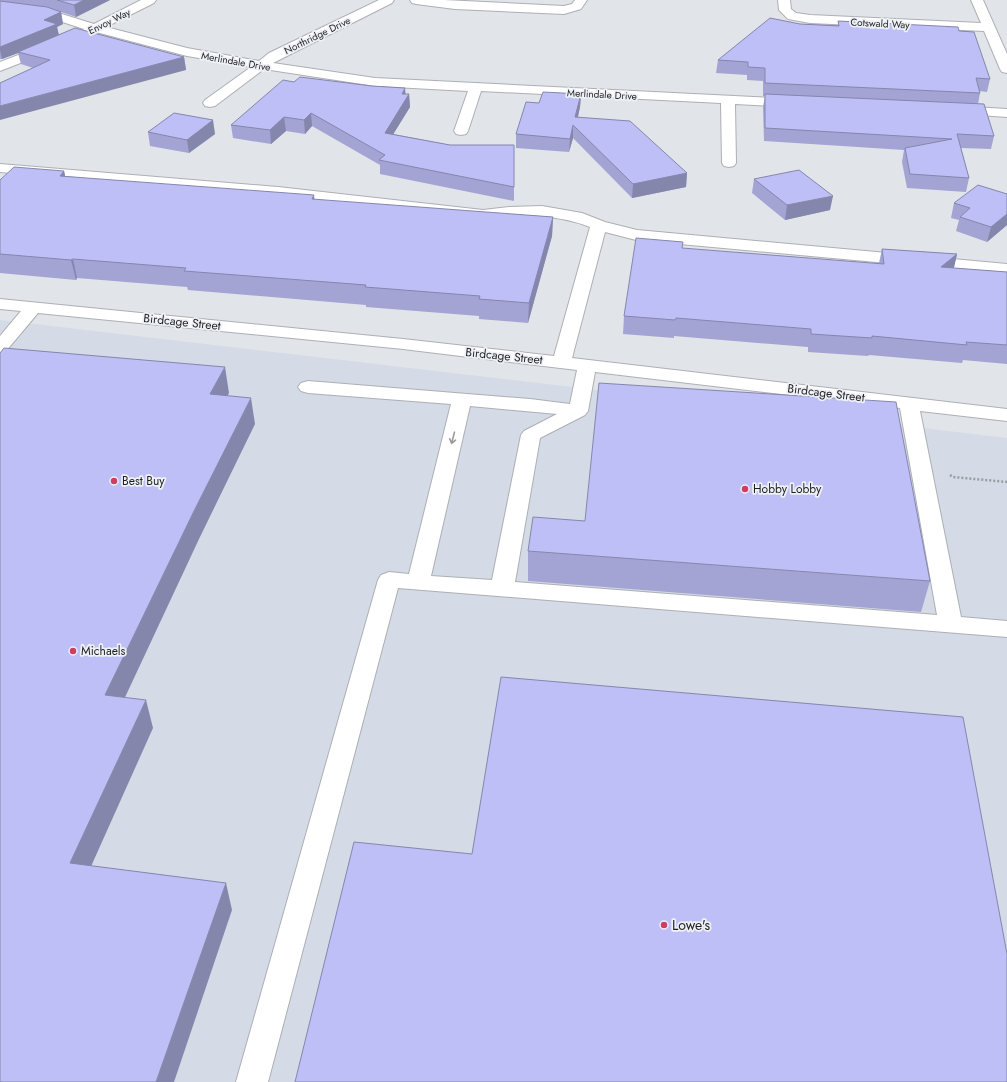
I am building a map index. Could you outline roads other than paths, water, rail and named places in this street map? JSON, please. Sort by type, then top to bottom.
[{"type":"street","name":"Envoy Way","points":[[78,35],[150,0]]},
{"type":"street","name":"Northridge Drive","points":[[210,103],[274,56],[388,0]]},
{"type":"street","points":[[416,0],[455,5],[564,10],[573,9],[580,3],[581,0]]},
{"type":"street","name":"Cotswald Way","points":[[784,0],[785,10],[792,16],[810,20],[988,27]]},
{"type":"street","points":[[977,0],[1007,69]]},
{"type":"street","name":"Merlindale Drive","points":[[0,6],[52,16],[187,52],[262,66],[375,82],[807,104]]},
{"type":"street","points":[[0,67],[57,44]]},
{"type":"street","points":[[461,131],[476,88]]},
{"type":"street","points":[[728,100],[729,162]]},
{"type":"street","points":[[941,110],[1007,113]]},
{"type":"street","points":[[0,168],[278,192],[484,215],[509,212],[542,211],[576,216],[599,225],[636,235],[1007,269]]},
{"type":"street","points":[[10,185],[24,170]]},
{"type":"street","points":[[562,362],[599,225]]},
{"type":"street","name":"Birdcage Street","points":[[0,304],[403,344],[1007,415]]},
{"type":"street","points":[[0,347],[34,307]]},
{"type":"street","points":[[578,411],[587,365]]},
{"type":"street","points":[[308,387],[578,411]]},
{"type":"street","points":[[418,582],[462,400]]},
{"type":"street","points":[[909,403],[951,625]]},
{"type":"street","points":[[502,588],[531,435],[578,411]]},
{"type":"street","points":[[252,1082],[389,580],[1007,629]]},
{"type":"place","name":"Best Buy","points":[[114,481]]},
{"type":"place","name":"Hobby Lobby","points":[[745,489]]},
{"type":"place","name":"Michaels","points":[[73,651]]},
{"type":"place","name":"Lowe's","points":[[664,925]]}]
